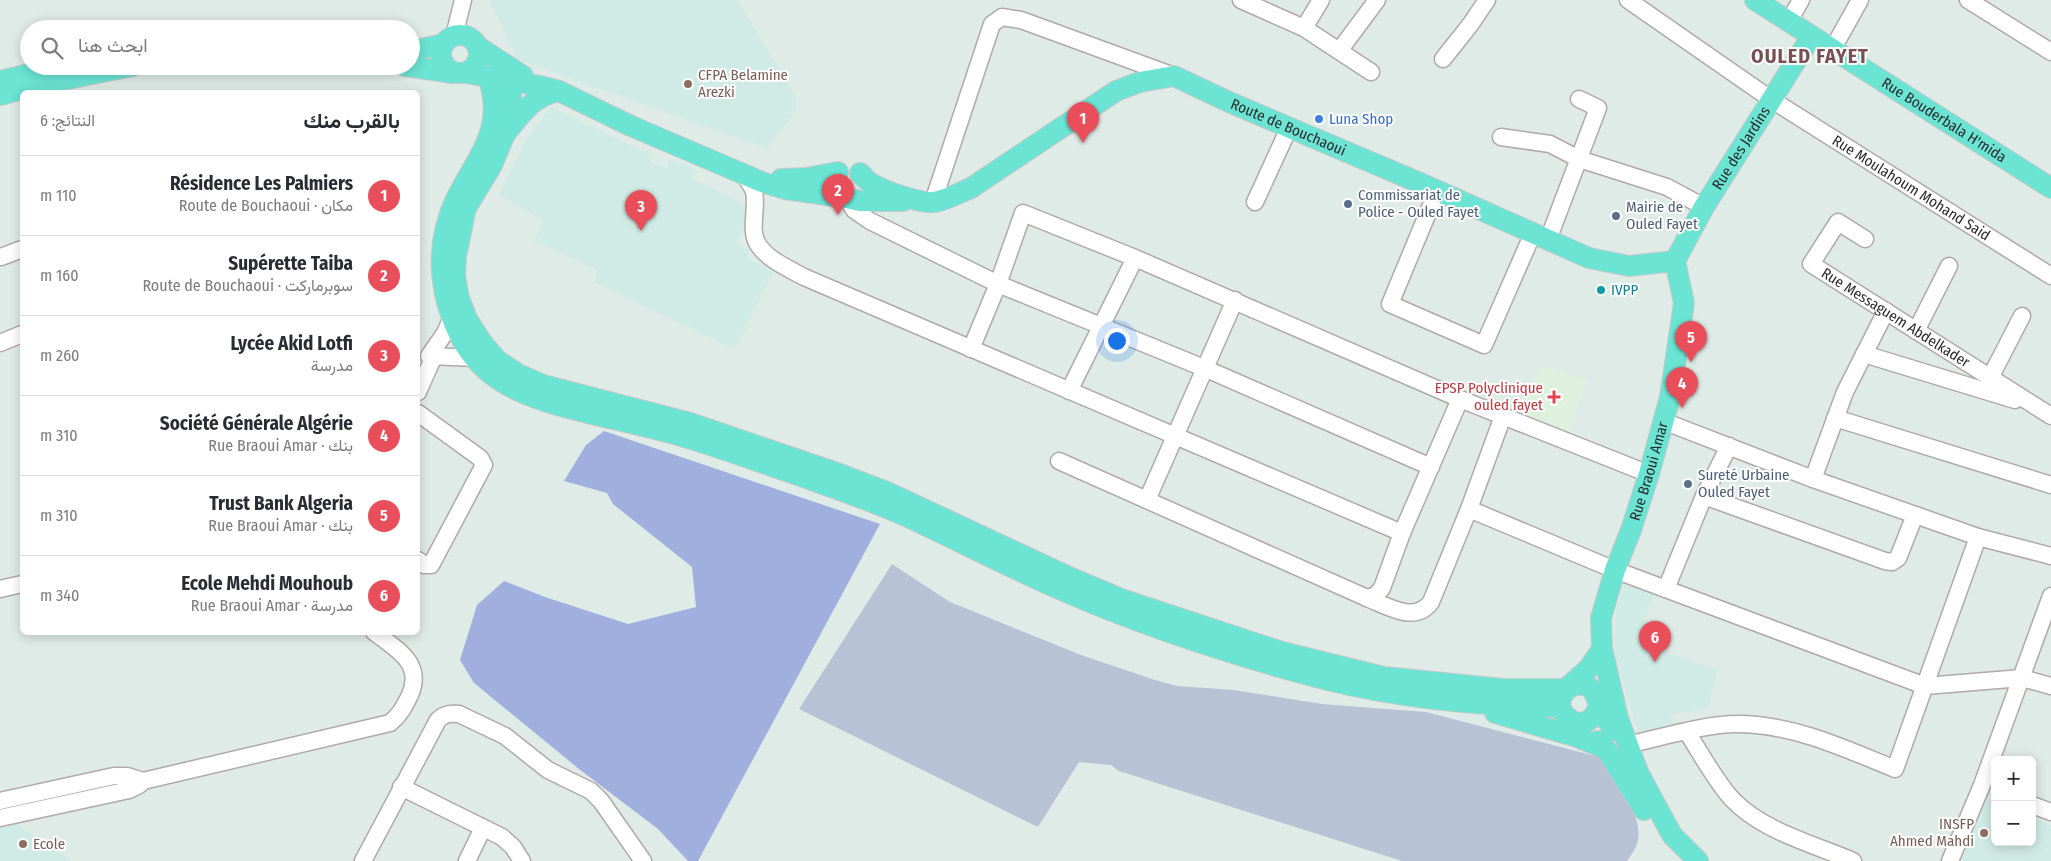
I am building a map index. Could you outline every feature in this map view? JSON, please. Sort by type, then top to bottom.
[{"type":"main road","name":"Rue Bouderbala H'mida","points":[[1755,0],[1811,37],[2049,182]]},
{"type":"main road","name":"Rue des Jardins","points":[[1675,261],[1704,207],[1811,37]]},
{"type":"main road","points":[[461,41],[479,59],[472,70],[459,73],[443,64],[441,57],[461,41]]},
{"type":"main road","points":[[420,49],[461,41],[511,75],[559,91],[631,126],[762,182],[785,189],[860,201],[925,201],[948,198],[971,188],[1116,92],[1140,82],[1174,76]]},
{"type":"main road","points":[[420,68],[488,77],[511,75]]},
{"type":"main road","points":[[0,81],[26,75]]},
{"type":"main road","points":[[43,88],[96,75]]},
{"type":"main road","points":[[511,75],[509,114],[505,134],[492,165],[466,208],[456,256],[455,276],[459,298],[467,320],[481,342],[497,360],[518,374],[543,385],[690,423],[840,474],[896,496],[1069,577],[1121,598],[1282,652],[1384,677],[1565,695]]},
{"type":"main road","name":"Route de Bouchaoui","points":[[1174,76],[1589,258],[1629,266],[1675,261]]},
{"type":"main road","points":[[488,77],[494,106],[492,131],[455,202],[441,256],[444,293],[452,317],[467,348],[496,378],[539,400],[679,435],[836,489],[905,516],[1067,592],[1168,631],[1303,674],[1352,686],[1440,700],[1514,706],[1565,695],[1574,685],[1588,686],[1598,697],[1599,703],[1672,834],[1698,861]]},
{"type":"main road","points":[[505,134],[535,100],[546,94],[559,91]]},
{"type":"main road","points":[[0,95],[20,92]]},
{"type":"main road","points":[[742,172],[790,179],[807,178],[852,168],[869,182],[890,192],[925,201]]},
{"type":"main road","points":[[838,172],[833,183],[834,188],[841,196],[847,198],[856,196],[863,188],[863,177],[860,173]]},
{"type":"main road","name":"Rue Braoui Amar","points":[[1602,649],[1601,618],[1615,570],[1631,530],[1649,474],[1670,397],[1684,303],[1675,261]]},
{"type":"main road","points":[[1602,649],[1597,712],[1593,717],[1581,723],[1573,722],[1567,718],[1565,695],[1589,668],[1602,649]]},
{"type":"main road","points":[[1602,649],[1618,718],[1638,772]]},
{"type":"main road","points":[[1440,700],[1577,737],[1606,749]]},
{"type":"main road","points":[[1581,723],[1606,749],[1639,800],[1655,830],[1679,861]]},
{"type":"street","points":[[461,41],[463,0]]},
{"type":"street","points":[[1241,0],[1304,28],[1370,72]]},
{"type":"street","points":[[1304,28],[1321,0]]},
{"type":"street","points":[[1339,51],[1377,0]]},
{"type":"street","points":[[1442,59],[1470,26],[1487,0]]},
{"type":"street","name":"Rue Moulahoum Mohand Said","points":[[1628,0],[1772,100],[2051,276]]},
{"type":"street","points":[[1788,21],[1801,0]]},
{"type":"street","points":[[1832,50],[1860,0]]},
{"type":"street","points":[[1968,0],[2051,52]]},
{"type":"street","points":[[925,201],[992,24],[1002,17],[1021,20],[1174,76]]},
{"type":"street","points":[[1437,191],[1390,304],[1484,345],[1579,159],[1598,108],[1579,99]]},
{"type":"street","points":[[1255,202],[1289,128]]},
{"type":"street","points":[[1501,137],[1550,144],[1579,159],[1668,187],[1704,207]]},
{"type":"street","points":[[742,172],[754,190],[756,201],[754,232],[758,245],[774,260],[804,277],[1402,534]]},
{"type":"street","points":[[847,198],[854,210],[870,221],[998,284],[1204,368],[1431,467]]},
{"type":"street","points":[[971,349],[998,284],[1023,213],[1235,300],[1460,399],[1649,474]]},
{"type":"street","name":"Rue Messaguem Abdelkader","points":[[1864,239],[1838,222],[1810,264],[2051,416]]},
{"type":"street","points":[[0,256],[20,250]]},
{"type":"street","points":[[1069,391],[1135,258]]},
{"type":"street","points":[[1916,331],[1949,266]]},
{"type":"street","points":[[1147,500],[1235,300]]},
{"type":"street","points":[[1812,478],[1845,392],[1886,312]]},
{"type":"street","points":[[1990,378],[2022,316]]},
{"type":"street","points":[[420,384],[427,354],[445,333],[452,317]]},
{"type":"street","points":[[0,343],[20,335]]},
{"type":"street","points":[[427,354],[476,358]]},
{"type":"street","points":[[1864,354],[2037,407]]},
{"type":"street","points":[[1367,598],[1376,595],[1382,588],[1402,534],[1460,399]]},
{"type":"street","points":[[420,414],[480,458],[484,465],[431,565],[424,565],[420,562]]},
{"type":"street","points":[[1059,461],[1367,598],[1406,613],[1419,613],[1426,609],[1431,602],[1469,509],[1502,416]]},
{"type":"street","points":[[1835,418],[2051,485]]},
{"type":"street","points":[[1663,421],[1812,478],[1978,537],[2051,556]]},
{"type":"street","points":[[1666,589],[1704,496],[1729,446]]},
{"type":"street","points":[[1704,496],[1892,562],[1898,558],[1915,515]]},
{"type":"street","points":[[1469,509],[1615,570],[1925,686],[2022,678],[2051,686]]},
{"type":"street","points":[[1627,745],[1736,724],[1777,727],[1828,742],[1895,769],[1978,537]]},
{"type":"street","points":[[0,589],[20,584]]},
{"type":"street","points":[[1950,861],[1988,787],[2022,678],[2051,596]]},
{"type":"street","points":[[0,801],[114,776],[127,776],[143,781],[390,723],[400,715],[405,705],[413,687],[414,672],[409,662],[398,650],[378,635]]},
{"type":"street","points":[[363,861],[438,720],[444,715],[459,714],[505,736],[548,770],[591,791],[601,801],[643,861]]},
{"type":"street","points":[[1687,732],[1731,798],[1753,817],[1768,826],[1853,861]]},
{"type":"street","points":[[0,818],[129,790],[140,785],[143,781]]},
{"type":"street","points":[[402,787],[502,837],[510,854],[522,861]]},
{"type":"street","points":[[2036,806],[2051,812]]},
{"type":"street","points":[[467,861],[483,828]]},
{"type":"shaded area","name":"CFPA Belamine Arezki","points":[[489,0],[737,0],[796,97],[796,111],[767,148],[518,60]]},
{"type":"shaded area","points":[[551,107],[652,155],[650,162],[666,169],[670,159],[696,170],[692,179],[752,208],[737,243],[750,251],[747,258],[773,272],[735,349],[594,282],[598,270],[534,241],[544,221],[499,195],[527,139]]},
{"type":"shaded area","name":"EPSP Polyclinique ouled fayet","points":[[1541,365],[1587,381],[1567,434],[1520,413]]},
{"type":"shaded area","points":[[604,431],[880,524],[698,861],[688,861],[658,829],[579,769],[474,683],[460,660],[477,605],[504,581],[545,597],[628,624],[696,607],[692,567],[613,504],[607,493],[564,481],[586,445]]},
{"type":"shaded area","points":[[892,564],[950,602],[1081,655],[1155,680],[1177,686],[1234,690],[1322,704],[1426,712],[1599,757],[1633,810],[1639,833],[1637,844],[1627,861],[1402,861],[1119,771],[1111,765],[1079,762],[1038,827],[799,709]]},
{"type":"shaded area","points":[[1625,583],[1655,594],[1644,620],[1661,628],[1664,652],[1717,670],[1708,709],[1671,714],[1673,725],[1638,732],[1614,654],[1614,632],[1618,602]]},
{"type":"shaded area","name":"INSFP Ahmed Mahdi","points":[[1987,798],[1991,800],[1991,846],[2036,846],[2036,819],[2051,825],[2051,861],[1961,861]]},
{"type":"shaded area","name":"Ecole","points":[[14,822],[71,861],[0,861],[0,827]]},
{"type":"place","name":"CFPA Belamine Arezki","points":[[688,84]]},
{"type":"place","name":"Luna Shop","points":[[1319,119]]},
{"type":"place","name":"Résidence Les Palmiers","points":[[1083,143]]},
{"type":"place","name":"Commissariat de Police - Ouled Fayet","points":[[1348,204]]},
{"type":"place","name":"Supérette Taiba","points":[[838,215]]},
{"type":"place","name":"Mairie de Ouled Fayet","points":[[1616,216]]},
{"type":"place","name":"Lycée Akid Lotfi","points":[[641,231]]},
{"type":"place","name":"IVPP","points":[[1601,290]]},
{"type":"place","name":"Trust Bank Algeria","points":[[1691,362]]},
{"type":"place","name":"EPSP Polyclinique ouled fayet","points":[[1554,397]]},
{"type":"place","name":"Société Générale Algérie","points":[[1682,408]]},
{"type":"place","name":"Sureté Urbaine Ouled Fayet","points":[[1688,484]]},
{"type":"place","name":"Ecole Mehdi Mouhoub","points":[[1655,662]]},
{"type":"place","name":"INSFP Ahmed Mahdi","points":[[1984,833]]},
{"type":"place","name":"Ecole","points":[[23,844]]},
{"type":"district","name":"OULED FAYET","points":[[1810,56]]}]
